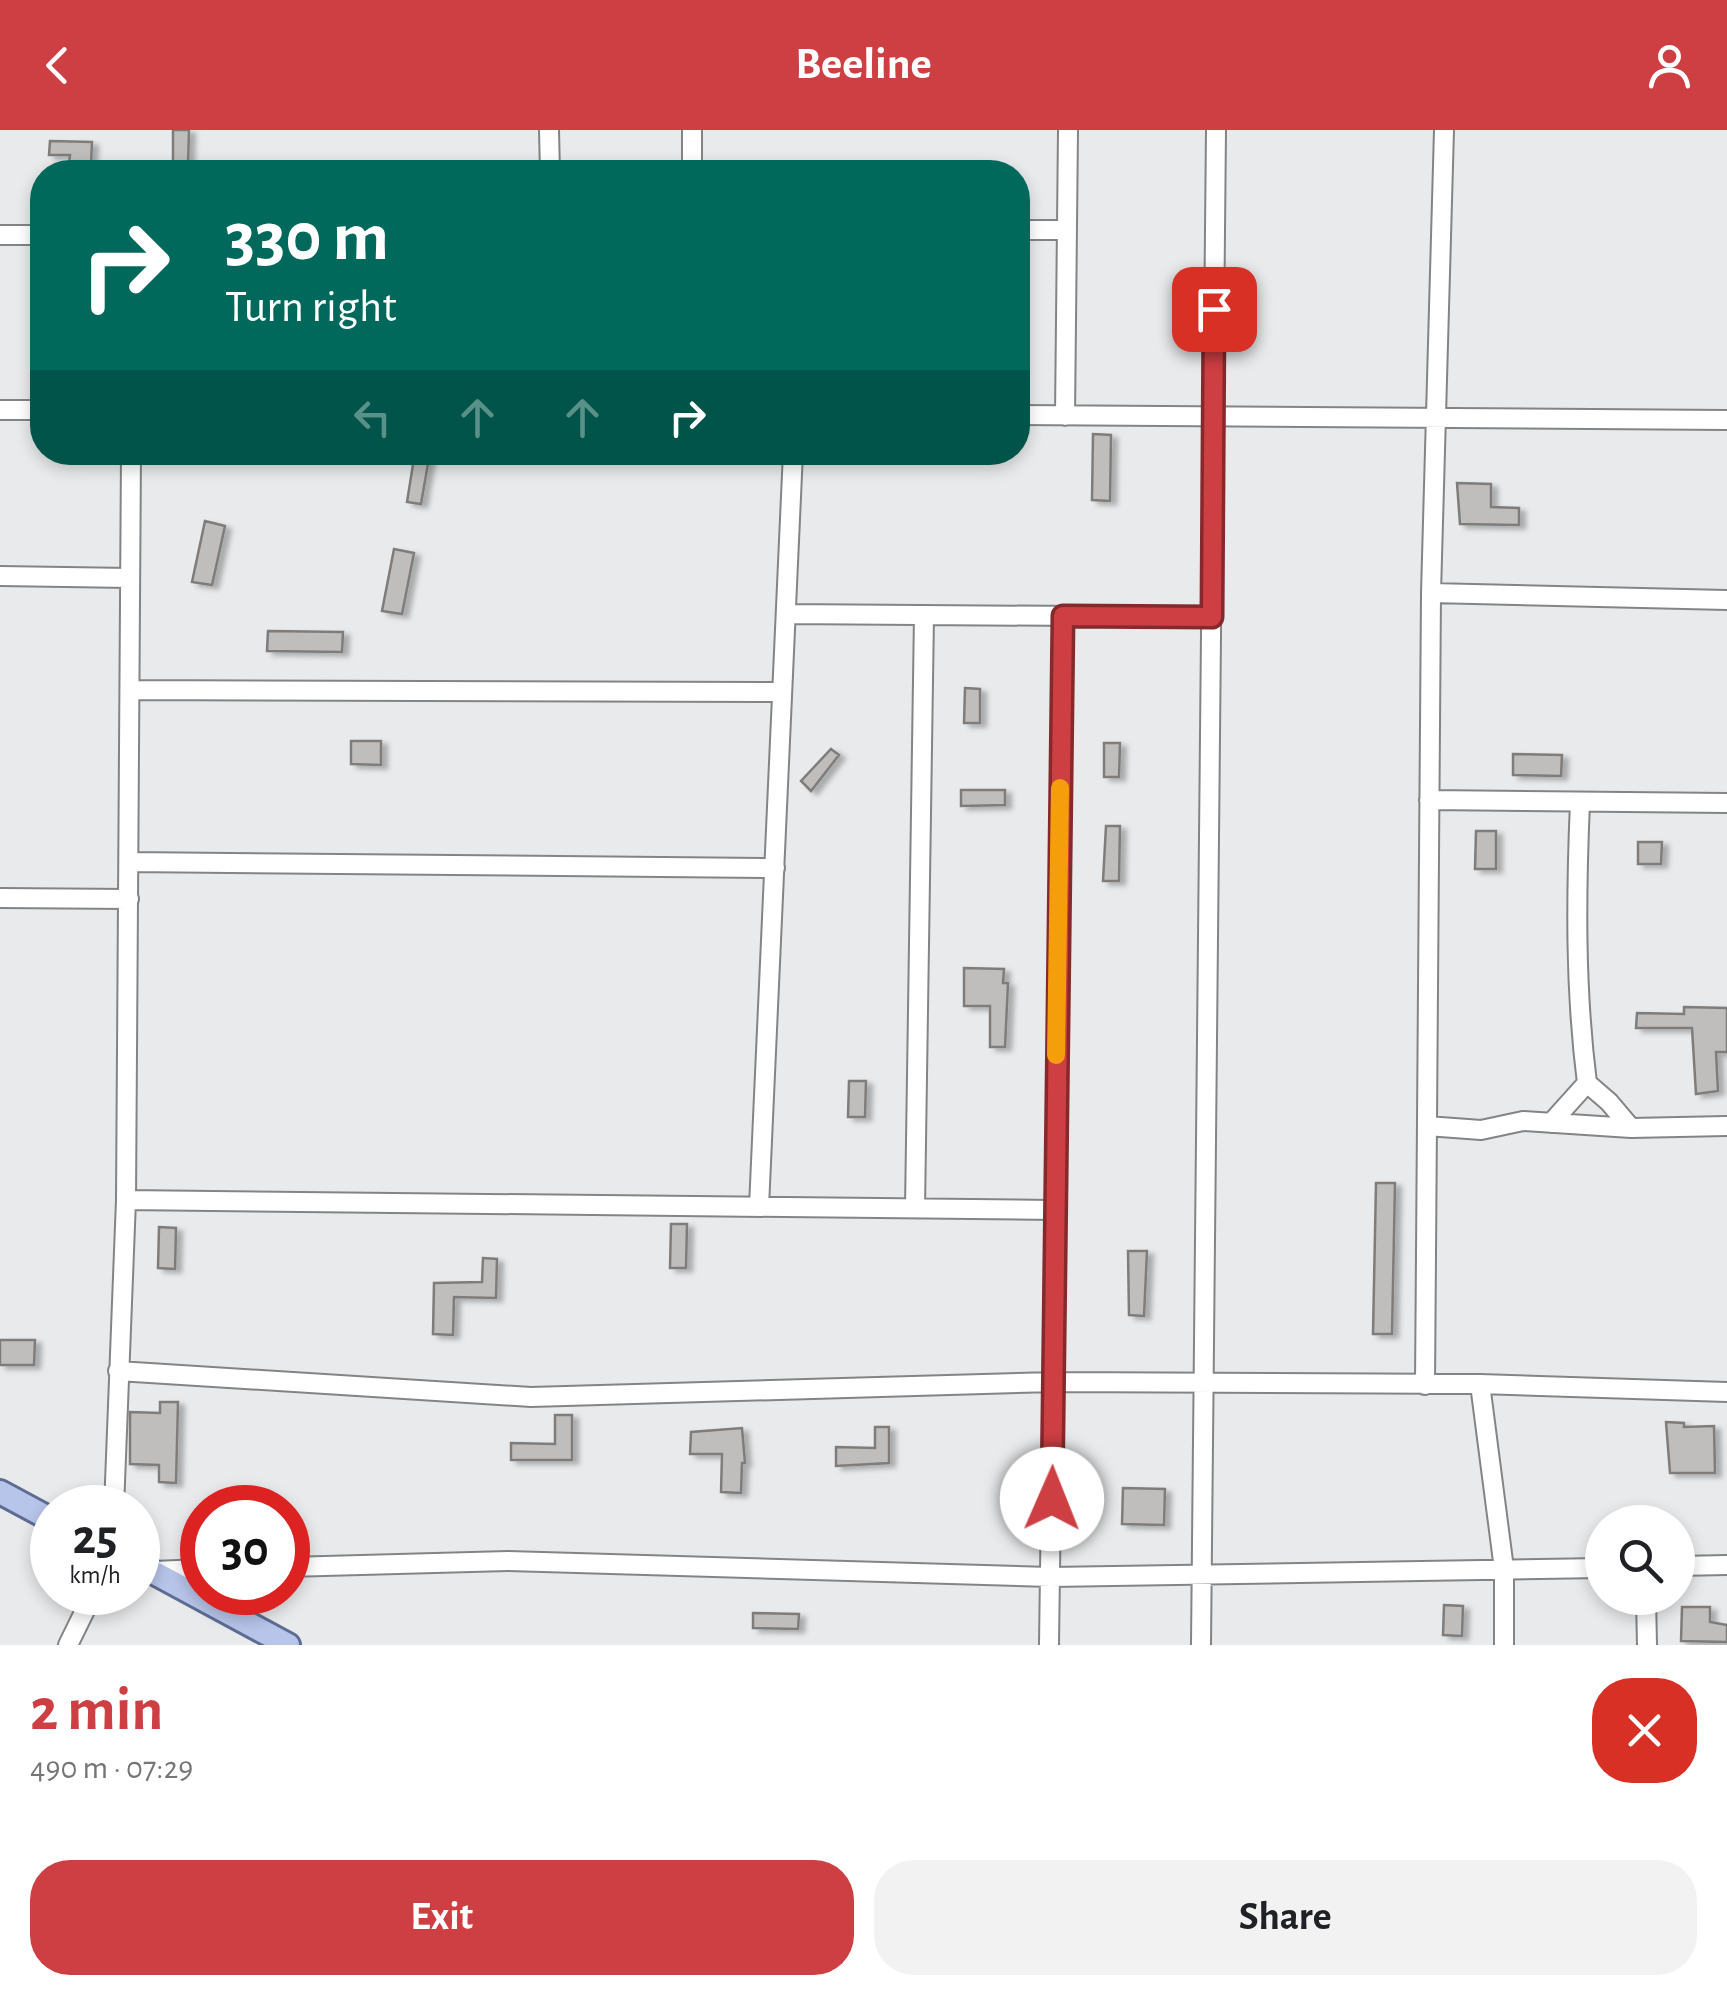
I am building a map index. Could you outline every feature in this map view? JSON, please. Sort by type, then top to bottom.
[{"type":"main road","points":[[0,1492],[30,1508]]},
{"type":"main road","points":[[160,1575],[288,1645]]},
{"type":"street","points":[[550,130],[550,160]]},
{"type":"street","points":[[692,130],[692,160]]},
{"type":"street","points":[[1065,416],[1068,130]]},
{"type":"street","points":[[1200,1645],[1216,130]]},
{"type":"street","points":[[1424,1386],[1431,593],[1444,130]]},
{"type":"street","points":[[1030,230],[1067,230]]},
{"type":"street","points":[[0,235],[30,235]]},
{"type":"street","points":[[0,410],[30,410]]},
{"type":"street","points":[[1030,416],[1727,420]]},
{"type":"street","points":[[115,1485],[126,1200],[131,465]]},
{"type":"street","points":[[759,1206],[792,465]]},
{"type":"street","points":[[0,576],[130,578]]},
{"type":"street","points":[[1431,593],[1727,600]]},
{"type":"street","points":[[786,614],[1212,617]]},
{"type":"street","points":[[915,1208],[924,615]]},
{"type":"street","points":[[1049,1645],[1063,616]]},
{"type":"street","points":[[130,690],[782,692]]},
{"type":"street","points":[[1429,800],[1727,804]]},
{"type":"street","points":[[1580,802],[1576,908],[1581,1037],[1587,1083],[1610,1102],[1630,1128]]},
{"type":"street","points":[[129,862],[774,868]]},
{"type":"street","points":[[0,898],[129,899]]},
{"type":"street","points":[[1552,1123],[1587,1083]]},
{"type":"street","points":[[1427,1126],[1465,1130],[1523,1122],[1630,1128],[1727,1126]]},
{"type":"street","points":[[126,1200],[1054,1210]]},
{"type":"street","points":[[118,1371],[531,1397],[1054,1382],[1480,1384],[1727,1392]]},
{"type":"street","points":[[1480,1384],[1504,1570],[1504,1645]]},
{"type":"street","points":[[310,1566],[508,1560],[1050,1577],[1585,1568]]},
{"type":"street","points":[[1695,1566],[1727,1565]]},
{"type":"street","points":[[68,1645],[83,1615]]},
{"type":"street","points":[[1647,1615],[1648,1645]]},
{"type":"building","points":[[173,130],[189,130],[188,160],[173,160]]},
{"type":"building","points":[[50,141],[92,142],[91,160],[49,155]]},
{"type":"building","points":[[1093,434],[1111,435],[1110,501],[1092,500]]},
{"type":"building","points":[[413,465],[428,465],[421,504],[407,502]]},
{"type":"building","points":[[1457,483],[1491,484],[1491,507],[1519,508],[1519,525],[1460,524]]},
{"type":"building","points":[[205,521],[225,526],[212,585],[192,582]]},
{"type":"building","points":[[394,549],[414,553],[402,614],[382,611]]},
{"type":"building","points":[[268,631],[343,632],[342,652],[267,651]]},
{"type":"building","points":[[965,688],[980,689],[980,723],[964,723]]},
{"type":"building","points":[[351,741],[381,741],[381,765],[351,764]]},
{"type":"building","points":[[1104,743],[1120,743],[1119,777],[1104,777]]},
{"type":"building","points":[[831,749],[839,755],[811,791],[801,781]]},
{"type":"building","points":[[1513,754],[1562,755],[1561,776],[1513,775]]},
{"type":"building","points":[[961,790],[1005,790],[1005,805],[961,806]]},
{"type":"building","points":[[1106,826],[1120,826],[1119,881],[1103,881]]},
{"type":"building","points":[[1476,831],[1496,831],[1496,869],[1475,869]]},
{"type":"building","points":[[1638,842],[1662,842],[1661,864],[1638,864]]},
{"type":"building","points":[[964,968],[1004,969],[1003,983],[1008,983],[1005,1047],[990,1047],[990,1006],[964,1006]]},
{"type":"building","points":[[1684,1007],[1727,1008],[1727,1052],[1716,1052],[1718,1091],[1696,1094],[1692,1028],[1636,1028],[1637,1013],[1684,1014]]},
{"type":"building","points":[[849,1081],[866,1081],[865,1117],[848,1117]]},
{"type":"building","points":[[1376,1183],[1395,1183],[1392,1334],[1373,1334]]},
{"type":"building","points":[[671,1224],[687,1224],[686,1268],[670,1268]]},
{"type":"building","points":[[159,1227],[176,1228],[175,1269],[158,1268]]},
{"type":"building","points":[[1128,1251],[1147,1251],[1144,1316],[1129,1315]]},
{"type":"building","points":[[483,1258],[497,1259],[496,1298],[454,1297],[453,1335],[433,1334],[434,1283],[482,1282]]},
{"type":"building","points":[[0,1340],[35,1340],[34,1365],[0,1365]]},
{"type":"building","points":[[160,1402],[178,1402],[176,1483],[159,1482],[159,1465],[130,1464],[130,1412],[160,1413]]},
{"type":"building","points":[[555,1415],[572,1415],[572,1460],[511,1460],[511,1443],[555,1444]]},
{"type":"building","points":[[1666,1422],[1684,1423],[1684,1427],[1714,1426],[1715,1473],[1670,1473]]},
{"type":"building","points":[[875,1427],[889,1427],[889,1463],[836,1466],[836,1447],[875,1448]]},
{"type":"building","points":[[742,1428],[745,1463],[741,1493],[721,1492],[722,1454],[690,1454],[691,1432]]},
{"type":"building","points":[[1123,1488],[1165,1489],[1164,1525],[1122,1524]]},
{"type":"building","points":[[1444,1605],[1463,1606],[1462,1636],[1443,1635]]},
{"type":"building","points":[[1695,1607],[1710,1607],[1710,1622],[1727,1625],[1727,1642],[1681,1641],[1682,1615],[1695,1615]]},
{"type":"building","points":[[753,1613],[799,1614],[798,1629],[753,1628]]},
{"type":"slow traffic","points":[[1056,1055],[1060,788]]},
{"type":"route","points":[[1052,1499],[1063,616],[1212,617],[1214,309]]}]
